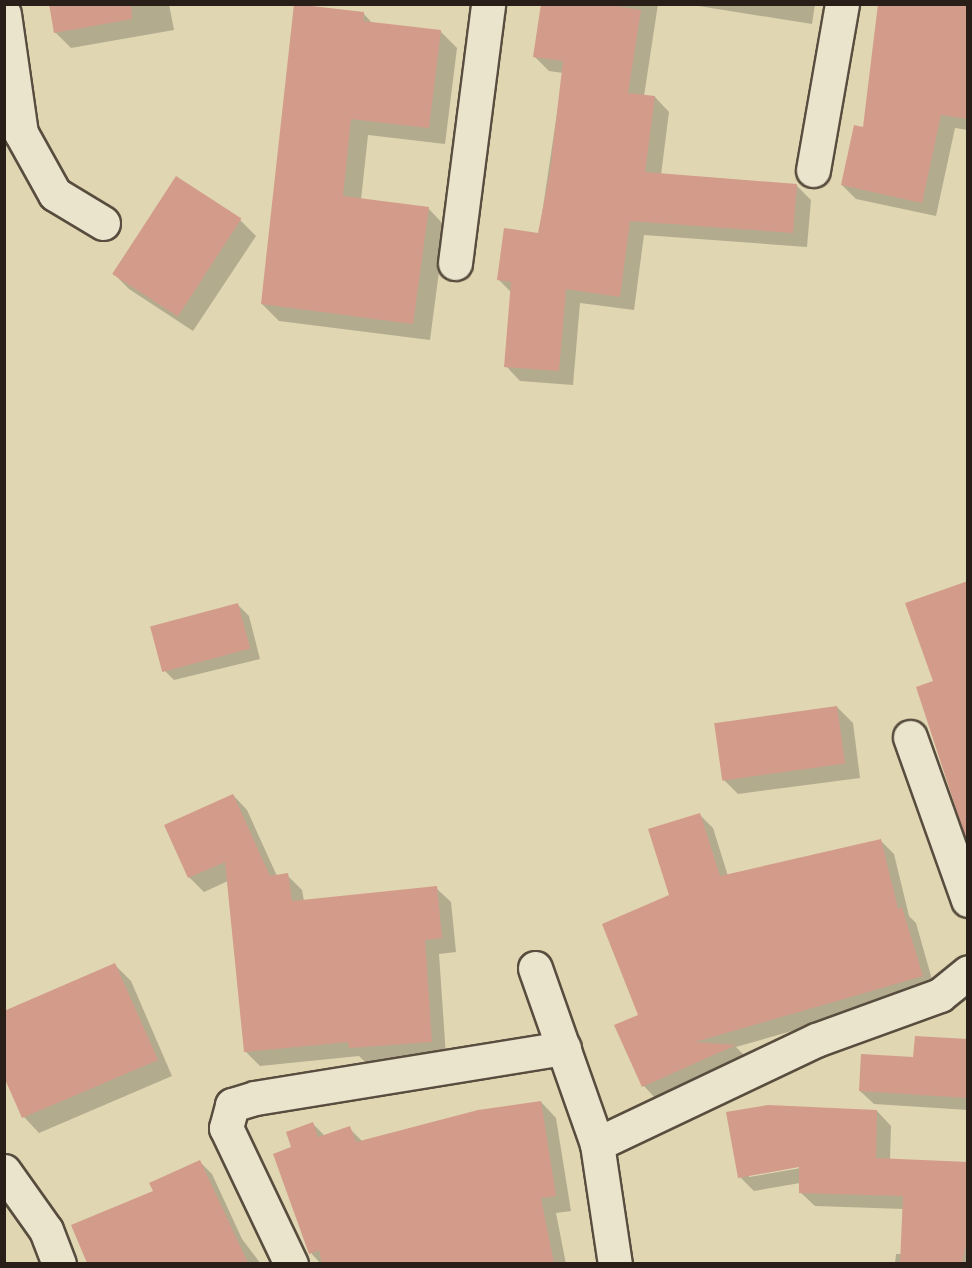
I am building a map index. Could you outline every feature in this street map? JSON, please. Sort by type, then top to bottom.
[{"type":"street","points":[[455,263],[489,4]]},
{"type":"street","points":[[813,170],[842,4]]},
{"type":"street","points":[[4,14],[21,133],[55,194],[103,224]]},
{"type":"street","points":[[910,736],[968,900]]},
{"type":"street","points":[[535,968],[597,1144],[615,1263]]},
{"type":"street","points":[[597,1144],[816,1040],[940,995],[968,972]]},
{"type":"street","points":[[291,1263],[226,1128],[232,1105],[255,1098],[564,1048]]},
{"type":"street","points":[[4,1171],[46,1230],[58,1263]]},
{"type":"building","points":[[49,4],[131,4],[132,19],[54,33]]},
{"type":"building","points":[[294,4],[364,12],[363,21],[441,30],[429,128],[351,119],[343,196],[429,207],[413,324],[261,304]]},
{"type":"building","points":[[541,4],[602,4],[641,10],[628,93],[655,96],[645,172],[797,184],[793,233],[630,221],[620,297],[566,289],[559,371],[504,367],[511,282],[497,280],[504,228],[538,233],[550,172],[563,61],[533,57]]},
{"type":"building","points":[[878,4],[968,4],[968,119],[941,115],[922,203],[841,185],[854,125],[863,127]]},
{"type":"building","points":[[176,176],[241,218],[178,317],[112,274]]},
{"type":"building","points":[[968,581],[967,842],[916,687],[933,681],[905,603]]},
{"type":"building","points":[[238,603],[250,648],[162,672],[150,627]]},
{"type":"building","points":[[837,706],[845,763],[722,781],[714,723]]},
{"type":"building","points":[[233,794],[270,876],[288,873],[292,901],[437,886],[442,938],[425,940],[432,1042],[349,1048],[348,1042],[244,1052],[225,862],[188,878],[164,825]]},
{"type":"building","points":[[700,813],[720,876],[881,839],[898,909],[902,907],[923,976],[695,1042],[736,1045],[642,1087],[614,1025],[638,1015],[602,924],[669,895],[648,829]]},
{"type":"building","points":[[115,963],[158,1060],[22,1118],[4,1077],[4,1011]]},
{"type":"building","points":[[915,1036],[968,1039],[968,1098],[859,1091],[861,1054],[913,1057]]},
{"type":"building","points":[[541,1101],[556,1196],[541,1198],[554,1263],[322,1263],[319,1250],[309,1254],[273,1154],[291,1147],[286,1132],[313,1122],[318,1137],[350,1126],[356,1142],[478,1110]]},
{"type":"building","points":[[768,1105],[877,1110],[876,1158],[968,1162],[966,1245],[962,1263],[900,1263],[903,1196],[799,1193],[799,1167],[738,1178],[726,1112]]},
{"type":"building","points":[[200,1160],[248,1263],[87,1263],[71,1225],[153,1191],[149,1183]]}]
